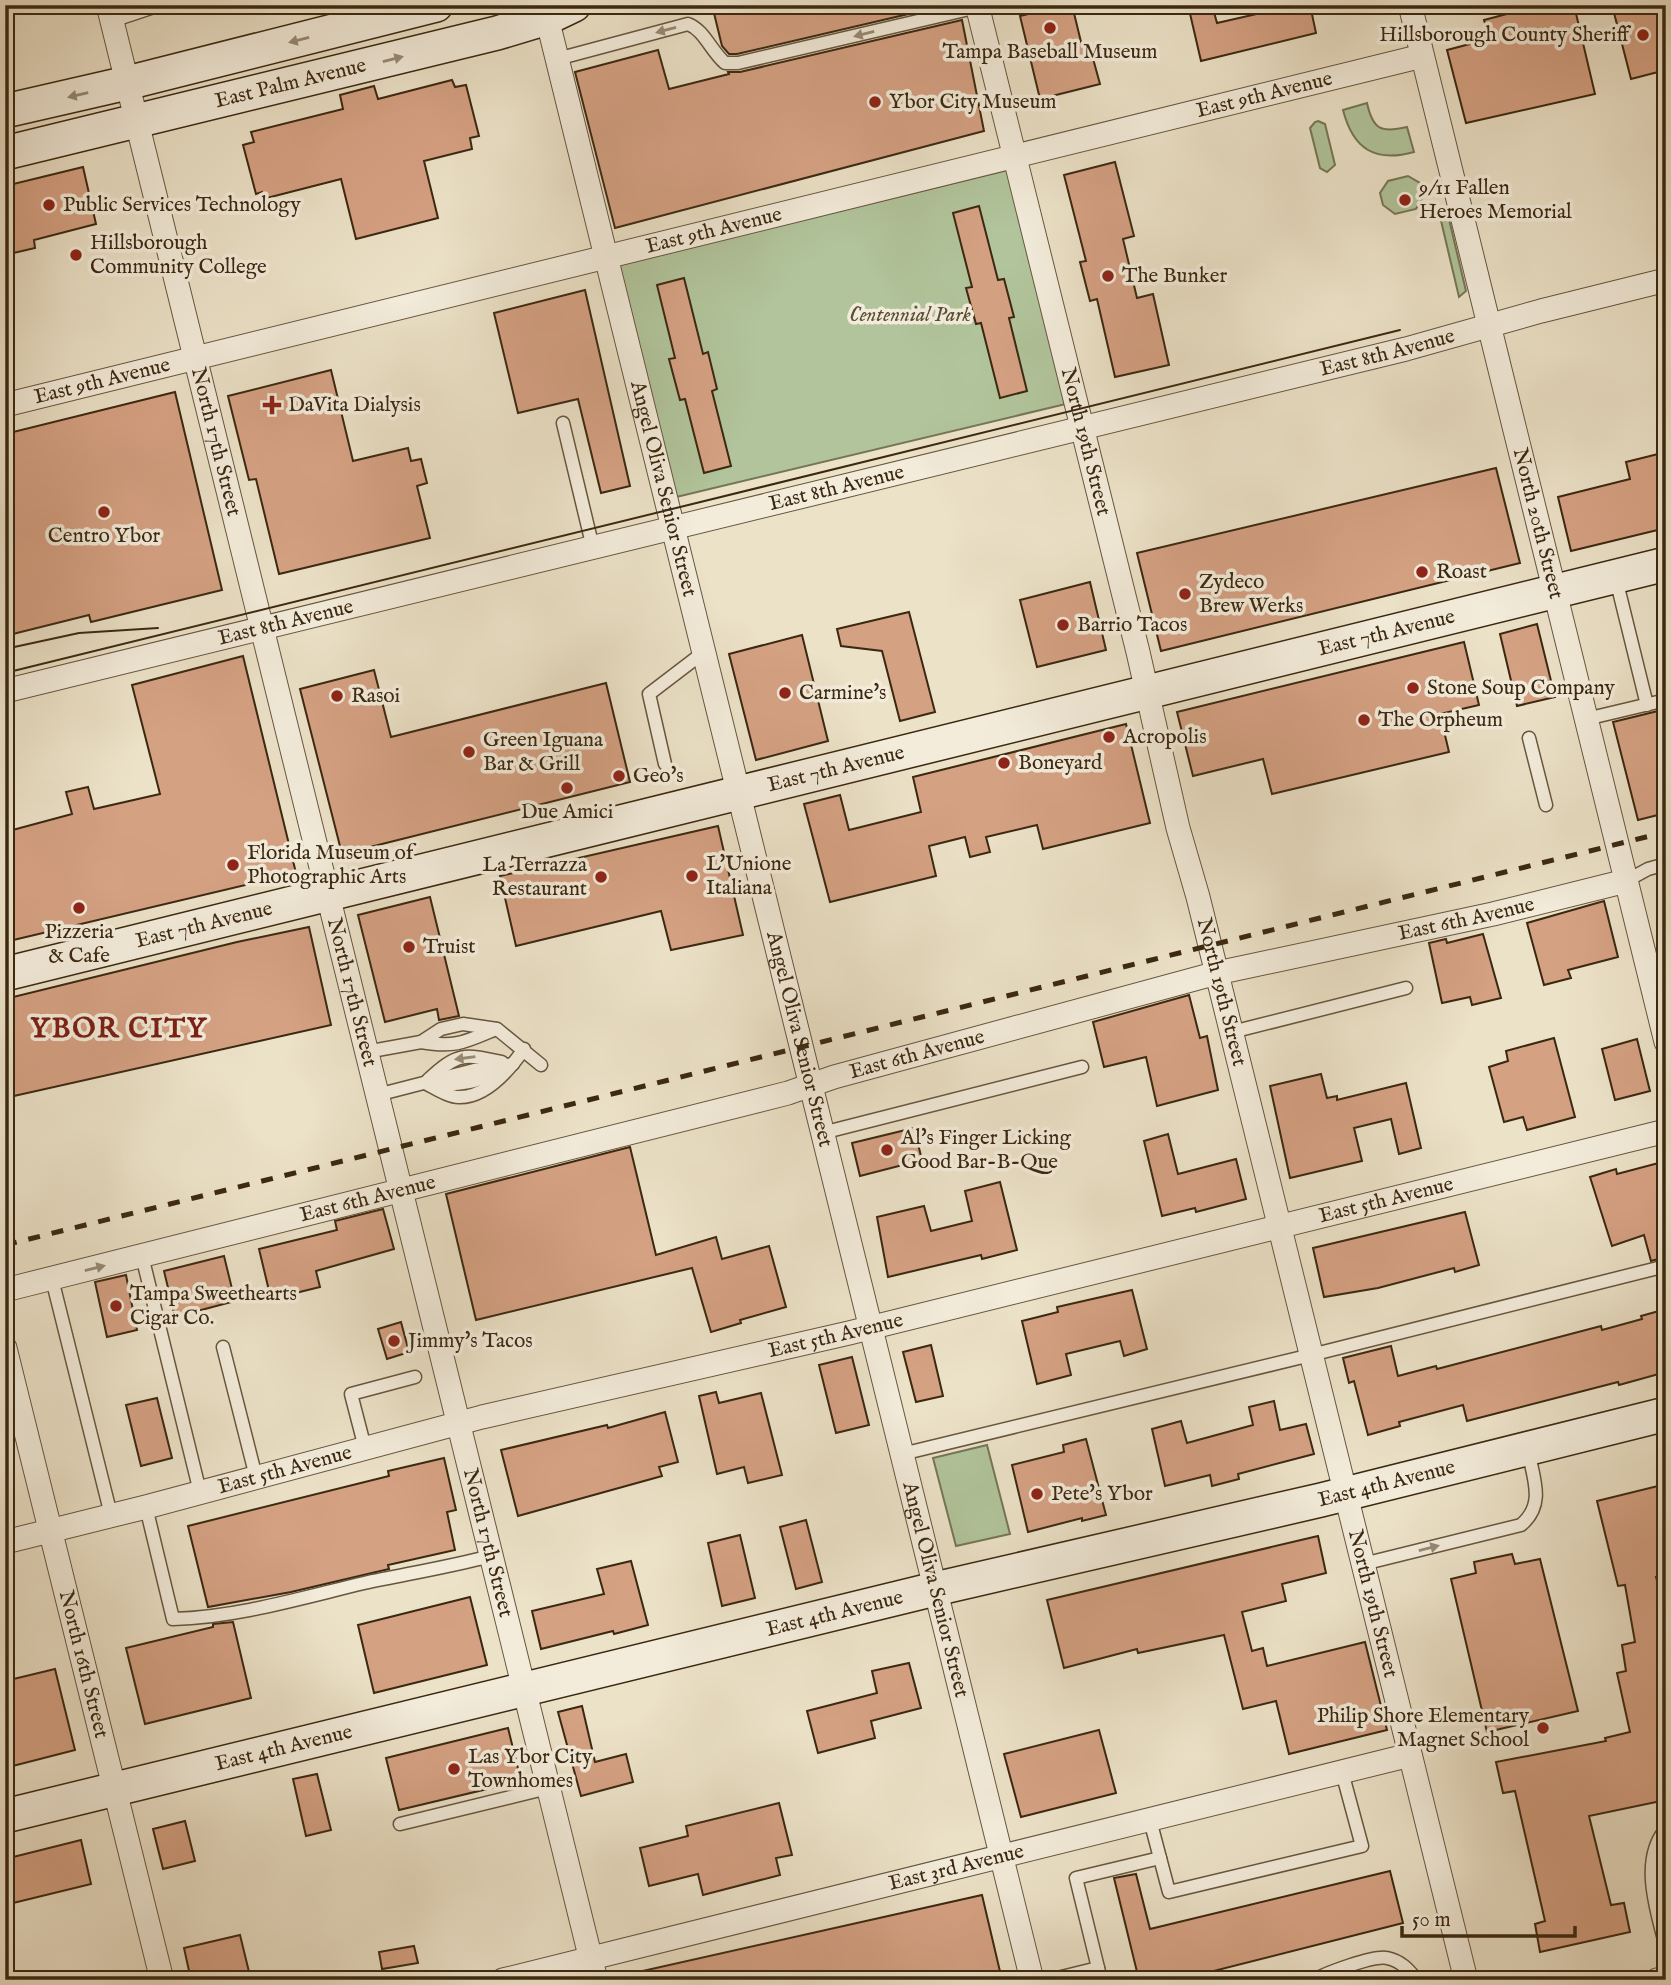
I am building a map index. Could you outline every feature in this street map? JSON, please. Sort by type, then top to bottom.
[{"type":"street","name":"East Palm Avenue","points":[[5,111],[436,5]]},
{"type":"street","name":"North 20th Street","points":[[1410,5],[1626,881],[1661,998],[1666,1042]]},
{"type":"street","name":"North 19th Street","points":[[978,6],[1147,691],[1178,828],[1232,1032],[1466,1980]]},
{"type":"street","name":"East Palm Avenue","points":[[5,153],[497,33],[561,12]]},
{"type":"street","name":"Angel Oliva Senior Street","points":[[561,12],[557,59],[1032,1980]]},
{"type":"street","name":"North 17th Street","points":[[110,13],[593,1969]]},
{"type":"street","name":"East 9th Avenue","points":[[5,405],[1422,56]]},
{"type":"street","name":"East 8th Avenue","points":[[5,691],[1406,349],[1666,280]]},
{"type":"street","name":"East 7th Avenue","points":[[5,974],[1666,564]]},
{"type":"street","name":"East 6th Avenue","points":[[5,1290],[788,1093],[847,1073],[1217,974],[1493,914],[1626,881]]},
{"type":"street","name":"East 5th Avenue","points":[[5,1542],[458,1423],[870,1328],[1666,1131]]},
{"type":"street","name":"North 16th Street","points":[[5,1348],[162,1980]]},
{"type":"street","name":"East 4th Avenue","points":[[5,1816],[1666,1414]]},
{"type":"street","name":"East 3rd Avenue","points":[[503,1980],[593,1969],[1001,1857],[1410,1755]]},
{"type":"street","points":[[1657,1980],[1666,1978]]},
{"type":"lane","points":[[110,13],[160,5]]},
{"type":"lane","points":[[557,59],[688,24],[697,27],[725,63],[738,63],[978,6]]},
{"type":"lane","points":[[563,423],[593,548]]},
{"type":"lane","points":[[1615,576],[1647,705]]},
{"type":"lane","points":[[666,764],[649,694],[704,652]]},
{"type":"lane","points":[[1586,719],[1666,700]]},
{"type":"lane","points":[[1529,738],[1546,805]]},
{"type":"lane","points":[[1626,881],[1648,869],[1666,864]]},
{"type":"lane","points":[[1232,1032],[1406,988]]},
{"type":"lane","points":[[366,1052],[421,1042],[445,1046],[468,1041],[497,1029],[541,1065]]},
{"type":"lane","points":[[425,1083],[458,1098],[480,1093],[513,1065],[524,1049]]},
{"type":"lane","points":[[377,1095],[474,1070],[513,1065]]},
{"type":"lane","points":[[822,1133],[1083,1067]]},
{"type":"lane","points":[[142,1256],[200,1492]]},
{"type":"lane","points":[[902,1454],[1311,1356],[1666,1266]]},
{"type":"lane","points":[[52,1279],[111,1516]]},
{"type":"lane","points":[[223,1347],[256,1477]]},
{"type":"lane","points":[[365,1448],[351,1394],[415,1377]]},
{"type":"lane","points":[[1363,1564],[1521,1525],[1532,1516],[1536,1506],[1536,1488],[1528,1448]]},
{"type":"lane","points":[[146,1507],[173,1619],[224,1615],[491,1556]]},
{"type":"lane","points":[[1150,1820],[1168,1892],[1362,1846],[1342,1772]]},
{"type":"lane","points":[[400,1824],[548,1788]]},
{"type":"lane","points":[[1666,1829],[1658,1837],[1652,1861],[1660,1897],[1666,1947]]},
{"type":"lane","points":[[1049,1980],[1099,1974],[1076,1878],[1160,1858]]},
{"type":"lane","points":[[1314,1980],[1328,1972],[1384,1957],[1405,1965],[1417,1980]]},
{"type":"green space","points":[[1367,103],[1372,119],[1380,127],[1391,130],[1407,127],[1414,152],[1388,156],[1368,150],[1360,143],[1353,135],[1343,110]]},
{"type":"green space","points":[[1318,121],[1325,124],[1335,165],[1327,172],[1320,168],[1310,128]]},
{"type":"green space","name":"Centennial Park","points":[[1013,163],[1070,403],[672,498],[613,264]]},
{"type":"green space","points":[[1408,176],[1420,183],[1424,195],[1416,209],[1395,214],[1383,205],[1380,193],[1388,181]]},
{"type":"green space","points":[[1438,208],[1448,215],[1466,291],[1459,297]]},
{"type":"green space","points":[[987,1445],[1010,1534],[956,1546],[933,1458]]},
{"type":"building","points":[[712,5],[947,5],[729,54],[722,46]]},
{"type":"building","points":[[1072,5],[1082,46],[1089,44],[1100,84],[1040,99],[1020,16]]},
{"type":"building","points":[[1188,5],[1212,5],[1217,23],[1274,10],[1273,5],[1310,5],[1316,33],[1201,61]]},
{"type":"building","points":[[1541,5],[1574,5],[1595,94],[1466,123],[1447,50],[1489,39],[1484,20]]},
{"type":"building","name":"Hillsborough County Sheriff","points":[[1612,5],[1666,5],[1666,70],[1631,79]]},
{"type":"building","points":[[962,20],[984,131],[615,228],[575,72],[658,50],[669,89],[729,74],[728,72],[740,72]]},
{"type":"building","points":[[452,80],[455,87],[466,85],[479,136],[470,138],[472,149],[424,161],[438,218],[356,239],[341,179],[263,199],[262,192],[256,194],[243,145],[254,142],[251,132],[343,109],[340,95],[374,86],[378,99]]},
{"type":"building","points":[[1115,162],[1134,236],[1123,239],[1137,298],[1153,294],[1169,365],[1115,377],[1097,299],[1090,301],[1080,262],[1086,261],[1064,175]]},
{"type":"building","name":"Public Services Technology","points":[[83,167],[96,224],[34,240],[35,248],[5,255],[5,186]]},
{"type":"building","points":[[979,206],[998,280],[1004,279],[1014,317],[1009,318],[1027,391],[1000,398],[981,323],[976,324],[966,288],[972,287],[953,213]]},
{"type":"building","points":[[684,278],[703,354],[708,352],[717,389],[712,391],[731,466],[704,473],[685,399],[680,400],[669,359],[675,358],[657,285]]},
{"type":"building","points":[[585,290],[630,486],[601,493],[578,399],[518,413],[494,313]]},
{"type":"building","points":[[331,370],[353,461],[408,448],[411,461],[421,459],[427,483],[417,486],[430,538],[279,574],[256,479],[249,480],[228,396]]},
{"type":"building","name":"Centro Ybor","points":[[175,392],[222,590],[91,622],[89,615],[5,636],[5,434]]},
{"type":"building","points":[[1666,452],[1666,528],[1571,551],[1558,497],[1630,479],[1626,462]]},
{"type":"building","points":[[1496,468],[1520,563],[1161,651],[1137,553]]},
{"type":"building","name":"Barrio Tacos","points":[[1090,582],[1106,650],[1037,667],[1020,600]]},
{"type":"building","points":[[909,612],[935,712],[900,721],[882,651],[841,646],[837,629]]},
{"type":"building","points":[[1537,624],[1555,697],[1517,706],[1500,634]]},
{"type":"building","points":[[802,635],[828,741],[756,760],[729,654]]},
{"type":"building","points":[[1464,642],[1479,705],[1440,714],[1449,752],[1272,794],[1263,759],[1193,776],[1177,712]]},
{"type":"building","points":[[243,656],[296,873],[5,942],[5,832],[72,814],[66,792],[88,787],[94,809],[160,794],[132,685]]},
{"type":"building","points":[[374,670],[391,737],[606,683],[630,782],[342,854],[300,689]]},
{"type":"building","points":[[1666,709],[1666,813],[1638,820],[1613,722]]},
{"type":"building","points":[[1126,724],[1150,823],[1043,849],[1037,825],[986,837],[990,852],[970,857],[965,837],[929,846],[936,876],[830,902],[804,804],[840,795],[849,830],[921,812],[913,777]]},
{"type":"building","points":[[718,826],[743,935],[671,950],[661,911],[516,946],[500,876]]},
{"type":"building","points":[[430,897],[459,1016],[439,1020],[437,1009],[385,1022],[358,915]]},
{"type":"building","points":[[1604,901],[1618,957],[1568,970],[1571,978],[1544,985],[1527,923]]},
{"type":"building","points":[[309,927],[331,1025],[5,1098],[5,999]]},
{"type":"building","points":[[1483,934],[1501,998],[1472,1005],[1470,997],[1442,1003],[1429,943],[1446,939],[1447,943]]},
{"type":"building","points":[[1189,995],[1200,1038],[1207,1036],[1218,1090],[1157,1106],[1146,1057],[1104,1067],[1093,1022]]},
{"type":"building","points":[[1554,1038],[1575,1117],[1527,1130],[1523,1117],[1504,1122],[1489,1067],[1508,1061],[1506,1051]]},
{"type":"building","points":[[1637,1039],[1650,1091],[1615,1100],[1602,1049]]},
{"type":"building","points":[[1321,1074],[1327,1098],[1337,1096],[1337,1100],[1406,1083],[1421,1148],[1399,1154],[1391,1119],[1354,1128],[1362,1161],[1290,1178],[1270,1086]]},
{"type":"building","points":[[914,1128],[922,1160],[860,1176],[852,1143]]},
{"type":"building","points":[[1168,1134],[1178,1174],[1236,1159],[1246,1199],[1196,1212],[1195,1208],[1162,1216],[1144,1141]]},
{"type":"building","points":[[630,1147],[656,1255],[716,1237],[722,1259],[769,1246],[786,1307],[740,1320],[741,1323],[711,1332],[692,1268],[476,1320],[446,1194]]},
{"type":"building","points":[[1666,1161],[1666,1257],[1651,1261],[1644,1235],[1612,1246],[1590,1177],[1616,1169],[1617,1174]]},
{"type":"building","points":[[1000,1182],[1017,1250],[982,1259],[981,1255],[888,1277],[877,1217],[924,1206],[931,1231],[972,1221],[965,1191]]},
{"type":"building","points":[[383,1209],[394,1249],[316,1271],[320,1287],[271,1299],[259,1249],[337,1230],[335,1221]]},
{"type":"building","points":[[1465,1212],[1479,1265],[1455,1272],[1454,1268],[1378,1288],[1324,1297],[1313,1248]]},
{"type":"building","points":[[224,1256],[235,1301],[175,1317],[164,1271]]},
{"type":"building","name":"Tampa Sweethearts Cigar Co.","points":[[126,1275],[137,1330],[107,1337],[95,1282]]},
{"type":"building","points":[[1132,1290],[1147,1349],[1124,1356],[1120,1341],[1066,1354],[1071,1375],[1037,1384],[1022,1321],[1058,1312],[1057,1307]]},
{"type":"building","points":[[1666,1309],[1666,1372],[1467,1421],[1463,1405],[1399,1422],[1400,1426],[1368,1435],[1354,1381],[1349,1383],[1343,1358],[1391,1346],[1398,1376],[1436,1366],[1437,1369],[1601,1326],[1602,1330]]},
{"type":"building","name":"Jimmy's Tacos","points":[[401,1322],[409,1352],[387,1359],[378,1329]]},
{"type":"building","points":[[931,1345],[943,1396],[916,1402],[903,1352]]},
{"type":"building","points":[[852,1357],[869,1425],[836,1433],[819,1365]]},
{"type":"building","points":[[716,1392],[719,1403],[761,1393],[782,1475],[748,1483],[744,1467],[717,1474],[699,1396]]},
{"type":"building","points":[[157,1398],[172,1458],[141,1466],[126,1405]]},
{"type":"building","points":[[1274,1401],[1280,1430],[1306,1424],[1314,1454],[1238,1474],[1239,1479],[1212,1486],[1210,1475],[1165,1486],[1152,1429],[1181,1421],[1187,1443],[1253,1425],[1249,1407]]},
{"type":"building","points":[[665,1412],[678,1462],[659,1467],[662,1476],[518,1516],[501,1450],[607,1425],[608,1428]]},
{"type":"building","points":[[1086,1439],[1106,1515],[1082,1521],[1082,1518],[1028,1532],[1012,1465],[1064,1452],[1063,1445]]},
{"type":"building","points":[[444,1458],[456,1510],[447,1512],[455,1550],[291,1592],[208,1607],[188,1526],[389,1476],[388,1471]]},
{"type":"building","points":[[1666,1484],[1666,1574],[1656,1577],[1666,1613],[1666,1800],[1589,1816],[1611,1905],[1624,1903],[1630,1932],[1540,1952],[1535,1924],[1545,1921],[1515,1791],[1503,1793],[1496,1762],[1606,1741],[1605,1738],[1630,1732],[1617,1673],[1626,1671],[1622,1645],[1635,1642],[1625,1585],[1618,1586],[1597,1501]]},
{"type":"building","points":[[806,1520],[822,1582],[796,1589],[780,1527]]},
{"type":"building","points":[[740,1535],[755,1598],[722,1606],[708,1543]]},
{"type":"building","points":[[1318,1536],[1326,1573],[1282,1584],[1286,1601],[1242,1612],[1252,1651],[1263,1648],[1267,1666],[1365,1642],[1387,1730],[1289,1754],[1276,1701],[1243,1709],[1224,1635],[1138,1653],[1137,1649],[1064,1668],[1047,1600]]},
{"type":"building","points":[[1512,1554],[1515,1564],[1540,1559],[1578,1711],[1487,1732],[1451,1579],[1476,1573],[1474,1562]]},
{"type":"building","points":[[631,1561],[648,1625],[541,1649],[532,1611],[604,1594],[597,1569]]},
{"type":"building","points":[[470,1597],[487,1665],[374,1693],[358,1625]]},
{"type":"building","points":[[233,1622],[251,1698],[145,1724],[126,1648],[213,1627],[213,1624]]},
{"type":"building","points":[[909,1663],[921,1708],[871,1721],[875,1738],[818,1753],[807,1711],[877,1693],[872,1671]]},
{"type":"building","points":[[55,1669],[75,1750],[5,1768],[5,1681]]},
{"type":"building","points":[[582,1706],[595,1762],[626,1754],[633,1782],[581,1796],[558,1712]]},
{"type":"building","name":"Las Ybor City Townhomes","points":[[508,1728],[521,1781],[399,1810],[386,1758]]},
{"type":"building","points":[[1099,1730],[1116,1793],[1021,1817],[1004,1754]]},
{"type":"building","points":[[317,1774],[331,1830],[306,1836],[293,1779]]},
{"type":"building","points":[[779,1803],[792,1855],[776,1858],[780,1875],[703,1895],[698,1874],[649,1886],[640,1848],[688,1836],[686,1826]]},
{"type":"building","points":[[185,1821],[195,1861],[163,1869],[153,1829]]},
{"type":"building","points":[[81,1840],[91,1884],[5,1905],[5,1859]]},
{"type":"building","points":[[1390,1871],[1403,1923],[1178,1980],[1139,1980],[1114,1878],[1136,1874],[1150,1929]]},
{"type":"building","points":[[982,1895],[1002,1980],[639,1980],[638,1972]]},
{"type":"building","points":[[240,1935],[251,1980],[191,1980],[184,1948]]},
{"type":"building","points":[[414,1946],[418,1963],[382,1969],[379,1952]]},
{"type":"tram line","points":[[5,673],[1400,330]]},
{"type":"tram line","points":[[5,649],[79,633],[158,628]]},
{"type":"railway","points":[[5,1245],[1666,832]]},
{"type":"place","name":"Tampa Baseball Museum","points":[[1050,28]]},
{"type":"place","name":"Hillsborough County Sheriff","points":[[1643,35]]},
{"type":"place","name":"Ybor City Museum","points":[[875,102]]},
{"type":"place","name":"9/11 Fallen Heroes Memorial","points":[[1405,200]]},
{"type":"place","name":"Public Services Technology","points":[[49,205]]},
{"type":"place","name":"Hillsborough Community College","points":[[76,255]]},
{"type":"place","name":"The Bunker","points":[[1108,276]]},
{"type":"place","name":"DaVita Dialysis","points":[[272,405]]},
{"type":"place","name":"Centro Ybor","points":[[104,512]]},
{"type":"place","name":"Roast","points":[[1422,572]]},
{"type":"place","name":"Zydeco Brew Werks","points":[[1185,594]]},
{"type":"place","name":"Barrio Tacos","points":[[1063,625]]},
{"type":"place","name":"Stone Soup Company","points":[[1413,688]]},
{"type":"place","name":"Carmine's","points":[[785,693]]},
{"type":"place","name":"Rasoi","points":[[337,696]]},
{"type":"place","name":"The Orpheum","points":[[1364,720]]},
{"type":"place","name":"Acropolis","points":[[1109,737]]},
{"type":"place","name":"Green Iguana Bar & Grill","points":[[469,752]]},
{"type":"place","name":"Boneyard","points":[[1004,763]]},
{"type":"place","name":"Geo's","points":[[619,776]]},
{"type":"place","name":"Due Amici","points":[[567,788]]},
{"type":"place","name":"Florida Museum of Photographic Arts","points":[[233,865]]},
{"type":"place","name":"L'Unione Italiana","points":[[692,876]]},
{"type":"place","name":"La Terrazza Restaurant","points":[[601,877]]},
{"type":"place","name":"Pizzeria & Cafe","points":[[79,908]]},
{"type":"place","name":"Truist","points":[[409,947]]},
{"type":"place","name":"Al's Finger Licking Good Bar-B-Que","points":[[887,1150]]},
{"type":"place","name":"Tampa Sweethearts Cigar Co.","points":[[116,1306]]},
{"type":"place","name":"Jimmy's Tacos","points":[[394,1341]]},
{"type":"place","name":"Pete's Ybor","points":[[1037,1494]]},
{"type":"place","name":"Philip Shore Elementary Magnet School","points":[[1543,1728]]},
{"type":"place","name":"Las Ybor City Townhomes","points":[[454,1769]]},
{"type":"district","name":"YBOR CITY","points":[[119,1029]]}]
